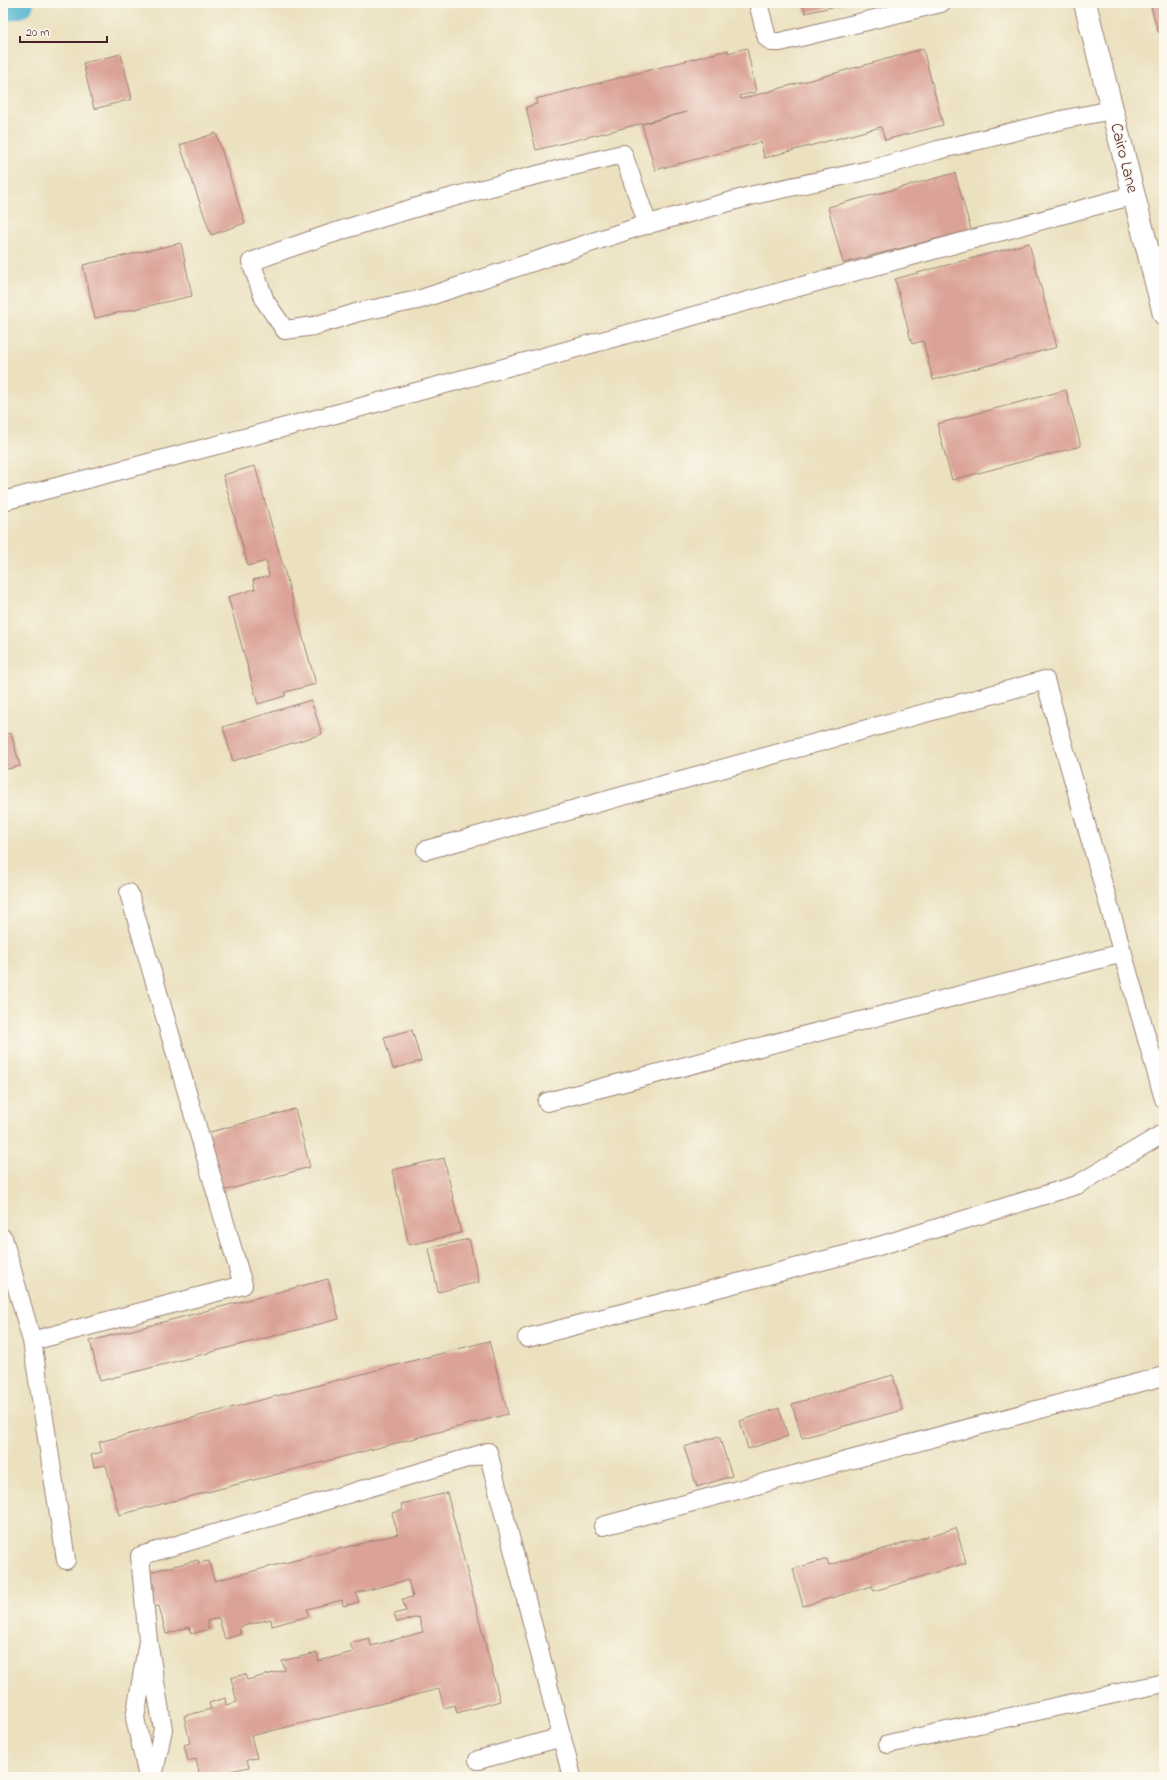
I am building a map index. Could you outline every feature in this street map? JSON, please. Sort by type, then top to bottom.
[{"type":"street","name":"Cairo Lane","points":[[1085,3],[1164,314]]},
{"type":"lane","points":[[758,3],[767,38],[772,42],[780,42],[941,3]]},
{"type":"lane","points":[[648,225],[623,154],[436,200],[338,231],[251,262],[265,301],[285,330],[314,326],[359,312],[418,300],[648,225],[754,195],[870,170],[938,150],[1112,110]]},
{"type":"lane","points":[[3,501],[343,412],[1134,195]]},
{"type":"lane","points":[[426,850],[1045,680],[1164,1099]]},
{"type":"lane","points":[[32,1341],[243,1285],[129,893]]},
{"type":"lane","points":[[547,1102],[1123,953]]},
{"type":"lane","points":[[527,1338],[879,1246],[1077,1185],[1164,1132]]},
{"type":"lane","points":[[3,1238],[32,1341],[66,1560]]},
{"type":"lane","points":[[603,1526],[1164,1376]]},
{"type":"lane","points":[[153,1777],[163,1730],[148,1641],[140,1556],[488,1452],[572,1777]]},
{"type":"lane","points":[[148,1641],[135,1718],[148,1777]]},
{"type":"lane","points":[[888,1744],[1164,1683]]},
{"type":"lane","points":[[478,1760],[562,1737]]},
{"type":"building","points":[[803,3],[845,3],[845,4],[805,13]]},
{"type":"building","points":[[1150,3],[1164,3],[1164,31],[1158,32]]},
{"type":"building","points":[[747,48],[756,92],[739,96],[741,99],[923,49],[943,125],[885,140],[881,127],[764,158],[761,142],[655,170],[642,124],[687,112],[536,150],[526,107],[537,104],[536,99],[728,50],[728,53]]},
{"type":"building","points":[[121,54],[132,99],[94,109],[83,63]]},
{"type":"building","points":[[216,133],[245,223],[211,235],[180,145]]},
{"type":"building","points":[[955,173],[971,230],[843,263],[828,207]]},
{"type":"building","points":[[181,243],[192,296],[95,318],[83,265]]},
{"type":"building","points":[[1029,243],[1057,347],[933,380],[923,341],[912,344],[895,279]]},
{"type":"building","points":[[1066,390],[1081,446],[952,480],[937,424]]},
{"type":"building","points":[[255,466],[316,684],[285,692],[285,696],[258,704],[228,597],[255,589],[253,580],[269,576],[266,561],[248,566],[223,475]]},
{"type":"building","points":[[311,700],[322,734],[233,761],[223,727]]},
{"type":"building","points":[[11,733],[20,766],[3,770],[3,735]]},
{"type":"building","points":[[412,1030],[421,1061],[393,1069],[384,1037]]},
{"type":"building","points":[[295,1109],[310,1167],[223,1191],[207,1133]]},
{"type":"building","points":[[444,1158],[461,1233],[409,1245],[392,1170]]},
{"type":"building","points":[[469,1239],[479,1282],[438,1292],[429,1248]]},
{"type":"building","points":[[328,1279],[339,1319],[100,1381],[90,1341]]},
{"type":"building","points":[[489,1341],[508,1414],[119,1515],[106,1465],[94,1467],[91,1455],[102,1452],[99,1442]]},
{"type":"building","points":[[893,1375],[902,1410],[802,1438],[792,1404]]},
{"type":"building","points":[[779,1408],[788,1436],[748,1449],[740,1421]]},
{"type":"building","points":[[719,1436],[732,1476],[697,1487],[684,1447]]},
{"type":"building","points":[[447,1493],[500,1701],[457,1713],[455,1705],[444,1708],[439,1689],[251,1736],[257,1758],[247,1760],[249,1767],[200,1777],[196,1759],[188,1761],[184,1745],[190,1743],[184,1716],[211,1709],[209,1703],[225,1698],[226,1705],[237,1702],[231,1678],[245,1674],[247,1680],[285,1670],[282,1661],[317,1653],[319,1661],[353,1652],[350,1643],[369,1638],[371,1646],[423,1632],[419,1617],[397,1622],[394,1614],[406,1611],[402,1599],[413,1597],[408,1580],[356,1593],[359,1602],[343,1606],[342,1600],[307,1609],[309,1616],[272,1626],[271,1619],[239,1627],[241,1634],[225,1639],[219,1618],[207,1621],[209,1629],[191,1634],[189,1627],[166,1634],[159,1606],[152,1607],[148,1592],[155,1590],[150,1572],[198,1560],[199,1563],[209,1561],[214,1581],[398,1534],[392,1513],[403,1510],[401,1504]]},
{"type":"building","points":[[956,1528],[966,1563],[874,1591],[872,1586],[803,1606],[793,1569],[827,1559],[829,1565]]},
{"type":"waterway","points":[[3,7],[19,3]]}]
